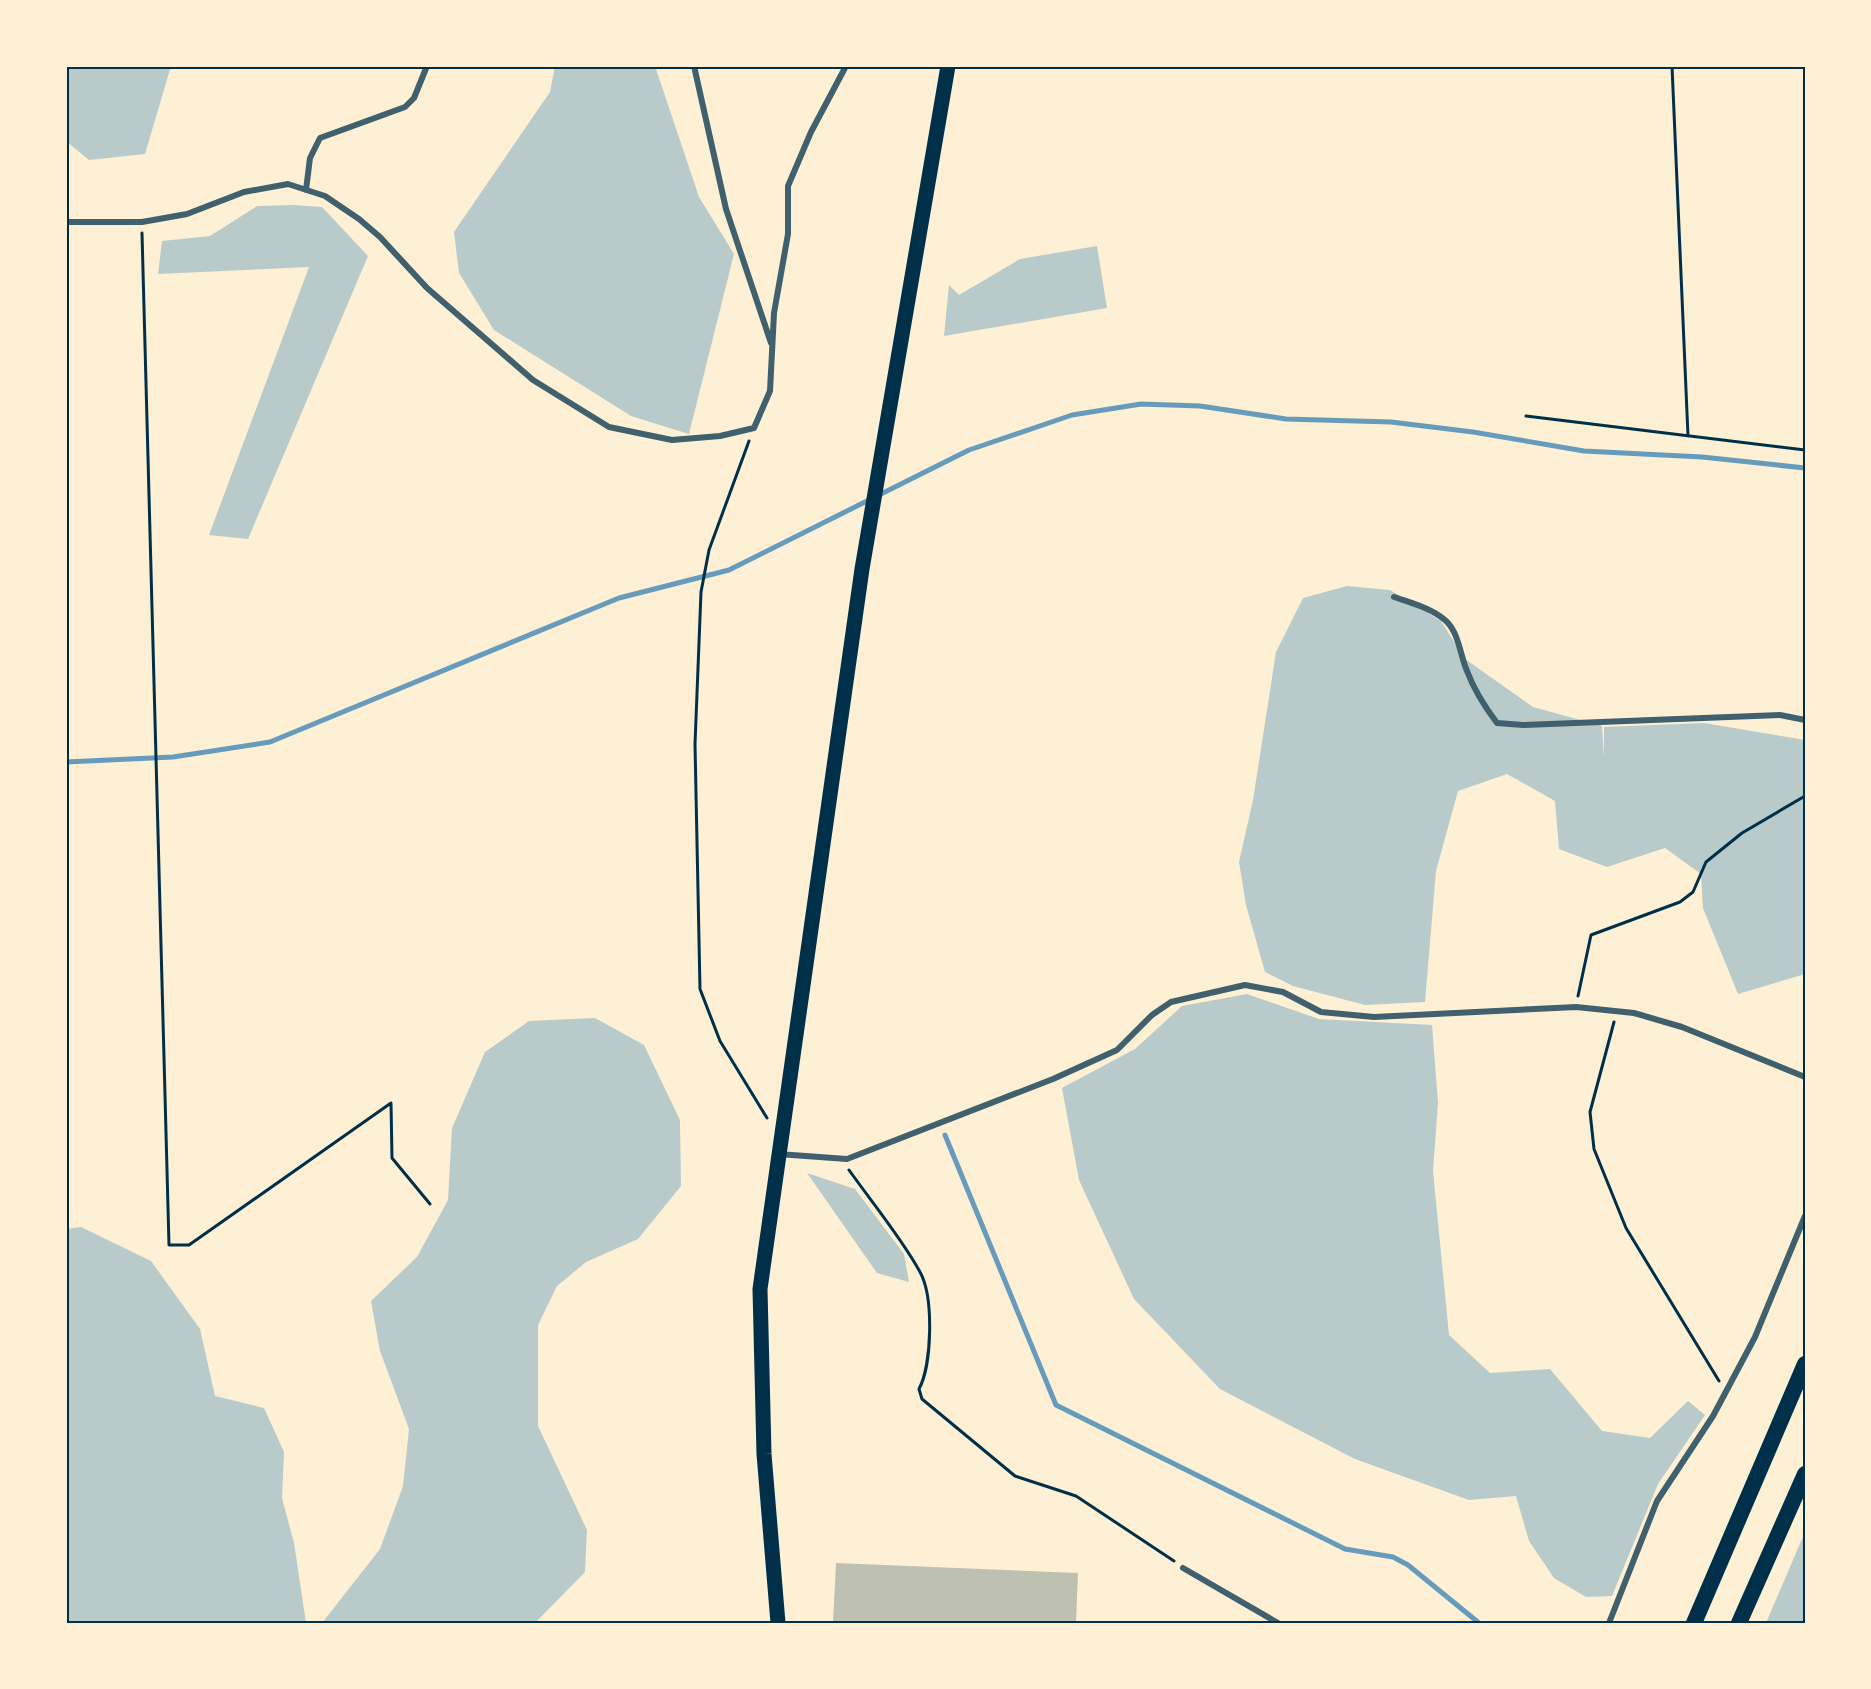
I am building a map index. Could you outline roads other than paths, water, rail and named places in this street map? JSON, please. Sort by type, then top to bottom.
[{"type":"highway","points":[[778,1623],[764,1454],[760,1288],[862,569],[948,66]]},
{"type":"highway","points":[[1694,1623],[1805,1365]]},
{"type":"highway","points":[[1739,1623],[1805,1474]]},
{"type":"street","points":[[306,190],[310,158],[320,138],[405,107],[414,98],[427,66]]},
{"type":"street","points":[[694,66],[726,209],[772,346]]},
{"type":"street","points":[[66,222],[142,222],[187,214],[244,192],[288,184],[325,196],[359,219],[380,237],[427,288],[533,380],[609,427],[672,440],[720,436],[754,428],[770,391],[774,313],[788,234],[788,186],[811,132],[846,66]]},
{"type":"street","points":[[1394,597],[1432,611],[1447,621],[1455,633],[1467,671],[1482,702],[1497,723],[1523,725],[1780,715],[1805,720]]},
{"type":"street","points":[[779,1147],[847,1159],[1042,1083],[1117,1050],[1152,1015],[1171,1002],[1245,985],[1283,992],[1321,1012],[1374,1017],[1576,1007],[1617,1012],[1682,1027],[1805,1077]]},
{"type":"street","points":[[1610,1623],[1658,1501],[1726,1391],[1755,1337],[1805,1216]]},
{"type":"street","points":[[1183,1568],[1278,1623]]},
{"type":"waterway","points":[[66,762],[173,757],[270,742],[619,598],[729,570],[969,450],[1072,415],[1141,404],[1200,406],[1286,419],[1391,422],[1473,432],[1584,451],[1702,457],[1805,468]]},
{"type":"waterway","points":[[945,1135],[1056,1405],[1345,1549],[1393,1557],[1408,1565],[1479,1623]]}]
